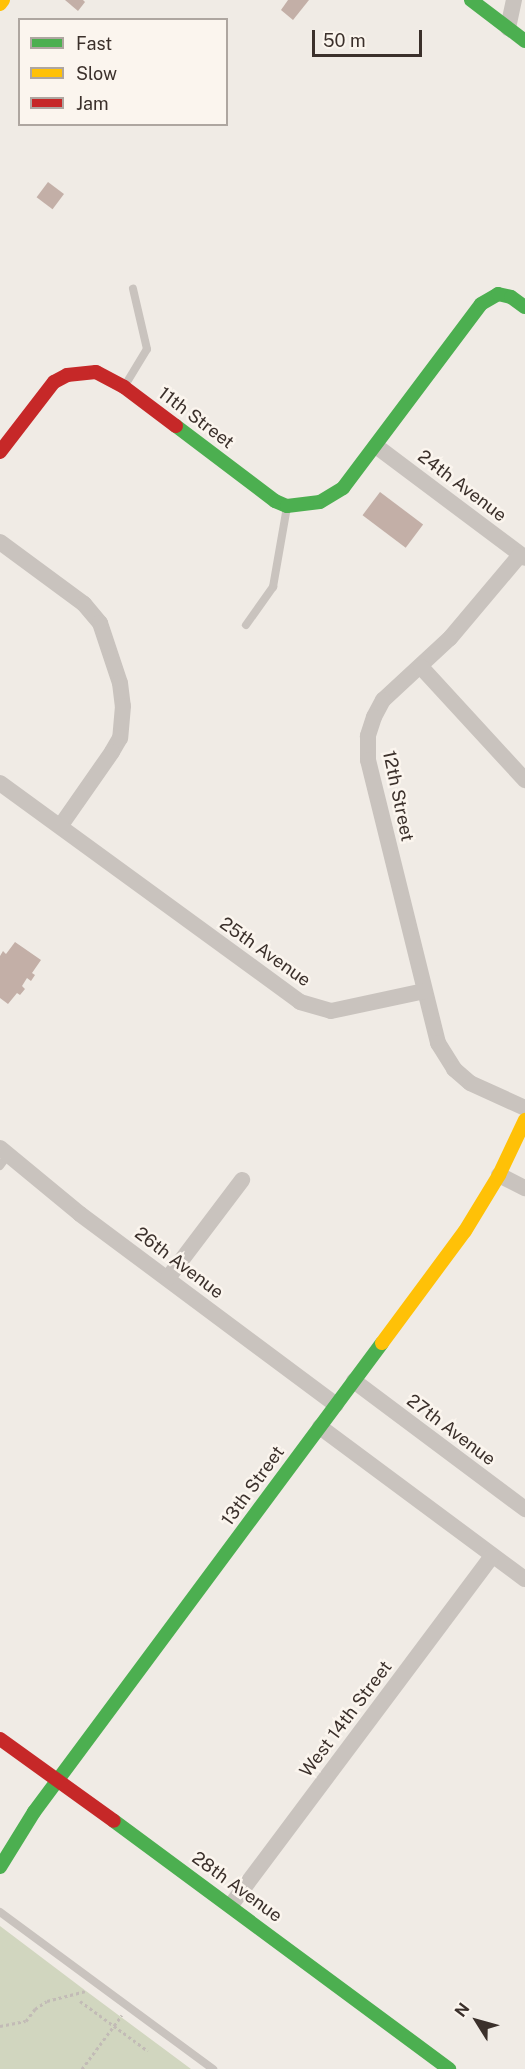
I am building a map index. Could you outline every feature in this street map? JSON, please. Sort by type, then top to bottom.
[{"type":"street","points":[[0,4],[3,0]]},
{"type":"street","points":[[471,0],[525,42]]},
{"type":"street","points":[[508,28],[514,0]]},
{"type":"street","points":[[287,507],[320,502],[343,488],[481,304],[498,294],[511,297],[525,307]]},
{"type":"street","name":"11th Street","points":[[0,452],[54,382],[67,375],[96,372],[124,387],[275,501],[287,507]]},
{"type":"street","name":"24th Avenue","points":[[376,446],[523,556]]},
{"type":"street","points":[[0,542],[84,604],[100,623],[120,683],[123,713],[120,738],[93,781],[60,825]]},
{"type":"street","name":"12th Street","points":[[424,991],[368,760],[368,736],[383,700],[450,638],[523,556]]},
{"type":"street","points":[[421,667],[525,780]]},
{"type":"street","name":"25th Avenue","points":[[0,783],[60,825],[280,990],[306,1005],[331,1011],[346,1010],[424,991]]},
{"type":"street","points":[[424,991],[438,1043],[454,1069],[470,1083],[494,1096],[525,1108]]},
{"type":"street","name":"13th Street","points":[[0,1868],[34,1812],[465,1231],[499,1174],[525,1120]]},
{"type":"street","name":"26th Avenue","points":[[3,1156],[168,1278],[181,1295],[336,1405]]},
{"type":"street","points":[[499,1174],[525,1188]]},
{"type":"street","points":[[168,1278],[242,1179]]},
{"type":"street","name":"27th Avenue","points":[[354,1381],[525,1509]]},
{"type":"street","points":[[320,1427],[525,1579]]},
{"type":"street","name":"West 14th Street","points":[[231,1905],[492,1556]]},
{"type":"street","name":"28th Avenue","points":[[0,1739],[231,1905],[449,2069]]},
{"type":"lane","points":[[124,387],[147,349],[133,289]]},
{"type":"lane","points":[[246,624],[273,587],[287,507]]},
{"type":"lane","points":[[0,1912],[127,2008],[213,2069]]},
{"type":"path","points":[[0,2026],[26,2021],[35,2009],[47,2001],[86,1991]]},
{"type":"path","points":[[80,2001],[148,2051]]},
{"type":"path","points":[[82,2069],[127,2008]]},
{"type":"green space","points":[[0,1926],[86,1991],[191,2069],[0,2069]]},
{"type":"building","points":[[65,0],[83,0],[85,2],[78,11]]},
{"type":"building","points":[[288,0],[309,0],[293,20],[281,10]]},
{"type":"building","points":[[48,182],[64,194],[53,209],[37,197]]},
{"type":"building","points":[[380,492],[423,524],[406,548],[363,515]]},
{"type":"building","points":[[15,942],[41,960],[32,973],[35,975],[31,981],[27,978],[22,986],[25,989],[20,995],[17,993],[8,1004],[0,998],[0,956],[3,951],[6,954]]},
{"type":"traffic: fast","points":[[471,0],[525,41]]},
{"type":"traffic: fast","points":[[176,426],[275,501],[287,506],[320,502],[343,488],[481,304],[498,294],[511,297],[525,307]]},
{"type":"traffic: fast","points":[[0,1867],[34,1812],[382,1343]]},
{"type":"traffic: fast","points":[[114,1821],[449,2069]]},
{"type":"traffic: slow","points":[[0,4],[3,0]]},
{"type":"traffic: slow","points":[[382,1343],[465,1231],[499,1175],[525,1120]]},
{"type":"traffic: jam","points":[[0,452],[54,382],[67,375],[96,372],[124,387],[176,426]]},
{"type":"traffic: jam","points":[[0,1739],[114,1821]]}]
